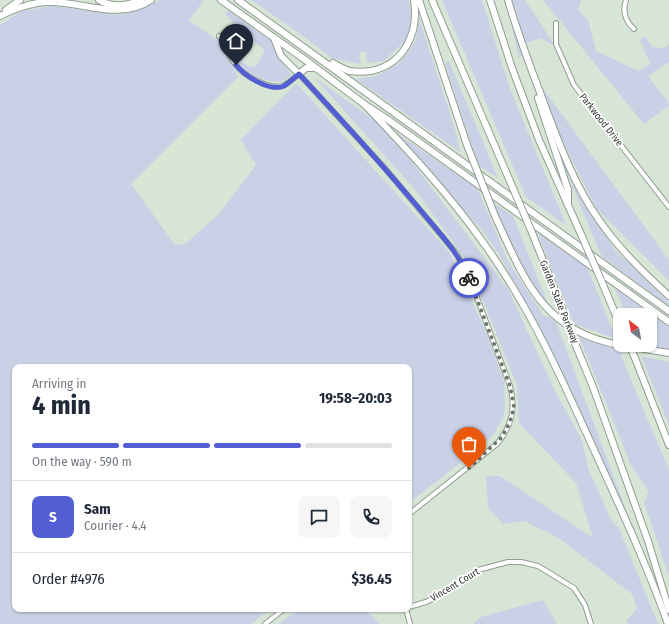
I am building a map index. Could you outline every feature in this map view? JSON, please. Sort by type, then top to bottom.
[{"type":"highway","points":[[0,15],[20,0]]},
{"type":"highway","points":[[99,0],[109,5],[120,6],[141,0]]},
{"type":"highway","points":[[0,15],[33,4],[51,2],[119,11],[140,6],[151,0]]},
{"type":"highway","points":[[221,0],[669,322]]},
{"type":"highway","points":[[238,0],[310,50],[669,311]]},
{"type":"highway","points":[[310,50],[351,71],[368,71],[385,66],[401,54],[410,39],[415,20],[414,0]]},
{"type":"highway","points":[[419,0],[467,145],[495,216],[527,284],[546,307],[561,320],[589,337],[613,343]]},
{"type":"highway","name":"Garden State Parkway","points":[[432,0],[533,235],[593,387],[646,535],[669,610]]},
{"type":"highway","points":[[490,0],[529,114],[548,162],[613,308]]},
{"type":"highway","points":[[508,0],[533,76],[567,162],[591,208],[623,251],[669,296]]},
{"type":"highway","points":[[274,38],[279,52],[299,74],[306,68],[316,69]]},
{"type":"highway","points":[[533,76],[545,122],[568,190],[568,206]]},
{"type":"highway","points":[[364,104],[387,127],[452,200],[486,246],[519,297],[553,358],[637,547],[668,624]]},
{"type":"highway","points":[[657,351],[669,353]]},
{"type":"highway","points":[[632,352],[669,446]]},
{"type":"street","points":[[626,0],[624,10],[625,17],[627,22],[634,29]]},
{"type":"street","name":"Parkwood Drive","points":[[556,23],[556,44],[574,85],[669,207]]},
{"type":"street","points":[[219,36],[233,61],[241,71],[264,84],[279,87],[286,85],[299,74],[378,160],[457,254],[473,287],[510,386],[514,402],[513,412],[508,428],[502,437],[469,468],[412,512]]},
{"type":"street","name":"Vincent Court","points":[[412,606],[426,602],[438,596],[478,570],[508,562],[521,562],[538,566],[574,588],[585,605],[591,624]]},
{"type":"street","points":[[265,624],[280,612]]},
{"type":"street","points":[[407,612],[410,624]]},
{"type":"shaded area","points":[[160,0],[204,0],[189,20],[222,44],[238,77],[131,184],[175,245],[185,244],[219,214],[256,165],[241,140],[296,83],[449,252],[486,332],[504,382],[504,416],[493,435],[412,501],[412,364],[12,364],[12,612],[266,612],[251,624],[0,624],[0,25],[22,11],[52,6],[118,15],[139,10]]},
{"type":"shaded area","points":[[251,0],[409,0],[412,20],[405,41],[384,61],[367,63],[366,51],[359,53],[361,64],[331,58],[303,36]]},
{"type":"shaded area","points":[[442,0],[482,0],[509,86],[566,225],[526,197]]},
{"type":"shaded area","points":[[507,0],[525,0],[556,47],[541,38],[526,43],[519,59]]},
{"type":"shaded area","points":[[543,0],[581,0],[578,10],[588,20],[596,51],[638,71],[650,64],[640,40],[644,36],[653,47],[664,48],[669,44],[669,62],[648,76],[669,103],[669,106],[644,124]]},
{"type":"shaded area","points":[[228,10],[274,42],[275,51],[291,75],[281,82],[266,80],[253,75],[242,67],[234,55],[244,56],[243,63],[250,67],[257,65],[265,50],[253,41],[250,47],[242,33],[225,13]]},
{"type":"shaded area","points":[[419,18],[457,136],[460,152],[356,79],[376,76],[399,64],[416,41]]},
{"type":"shaded area","points":[[449,61],[498,178],[478,165],[445,63]]},
{"type":"shaded area","points":[[314,77],[388,130],[508,289],[556,393],[582,440],[588,468],[611,520],[619,528],[658,624],[628,624],[627,620],[637,608],[632,594],[557,537],[524,521],[503,524],[488,508],[486,476],[500,476],[593,538],[576,483],[519,423],[517,385],[467,261],[413,187]]},
{"type":"shaded area","points":[[538,82],[669,260],[669,281],[596,208],[554,124]]},
{"type":"shaded area","points":[[394,131],[477,188],[508,261],[543,315],[555,319],[632,526],[529,309],[499,254],[482,230]]},
{"type":"shaded area","points":[[563,164],[581,198],[615,250],[669,303],[669,306],[602,257]]},
{"type":"shaded area","points":[[492,202],[513,216],[550,309],[521,265]]},
{"type":"shaded area","points":[[537,232],[587,267],[613,332],[613,338],[574,324]]},
{"type":"shaded area","points":[[615,288],[643,308],[623,308]]},
{"type":"shaded area","points":[[657,318],[669,327],[669,350],[657,347]]},
{"type":"shaded area","points":[[578,334],[606,346],[613,347],[613,352],[621,352],[623,361],[669,470],[669,577],[644,502],[649,492],[631,465]]},
{"type":"shaded area","points":[[641,356],[669,362],[669,425]]},
{"type":"shaded area","points":[[543,600],[557,624],[473,624],[481,617]]},
{"type":"shaded area","points":[[295,612],[367,612],[380,624],[279,624]]},
{"type":"way so far","points":[[469,278],[510,386],[514,407],[506,432],[497,444],[469,468]]},
{"type":"route","points":[[236,65],[247,76],[264,84],[275,87],[286,85],[299,74],[375,157],[440,233],[457,254],[469,278]]}]
